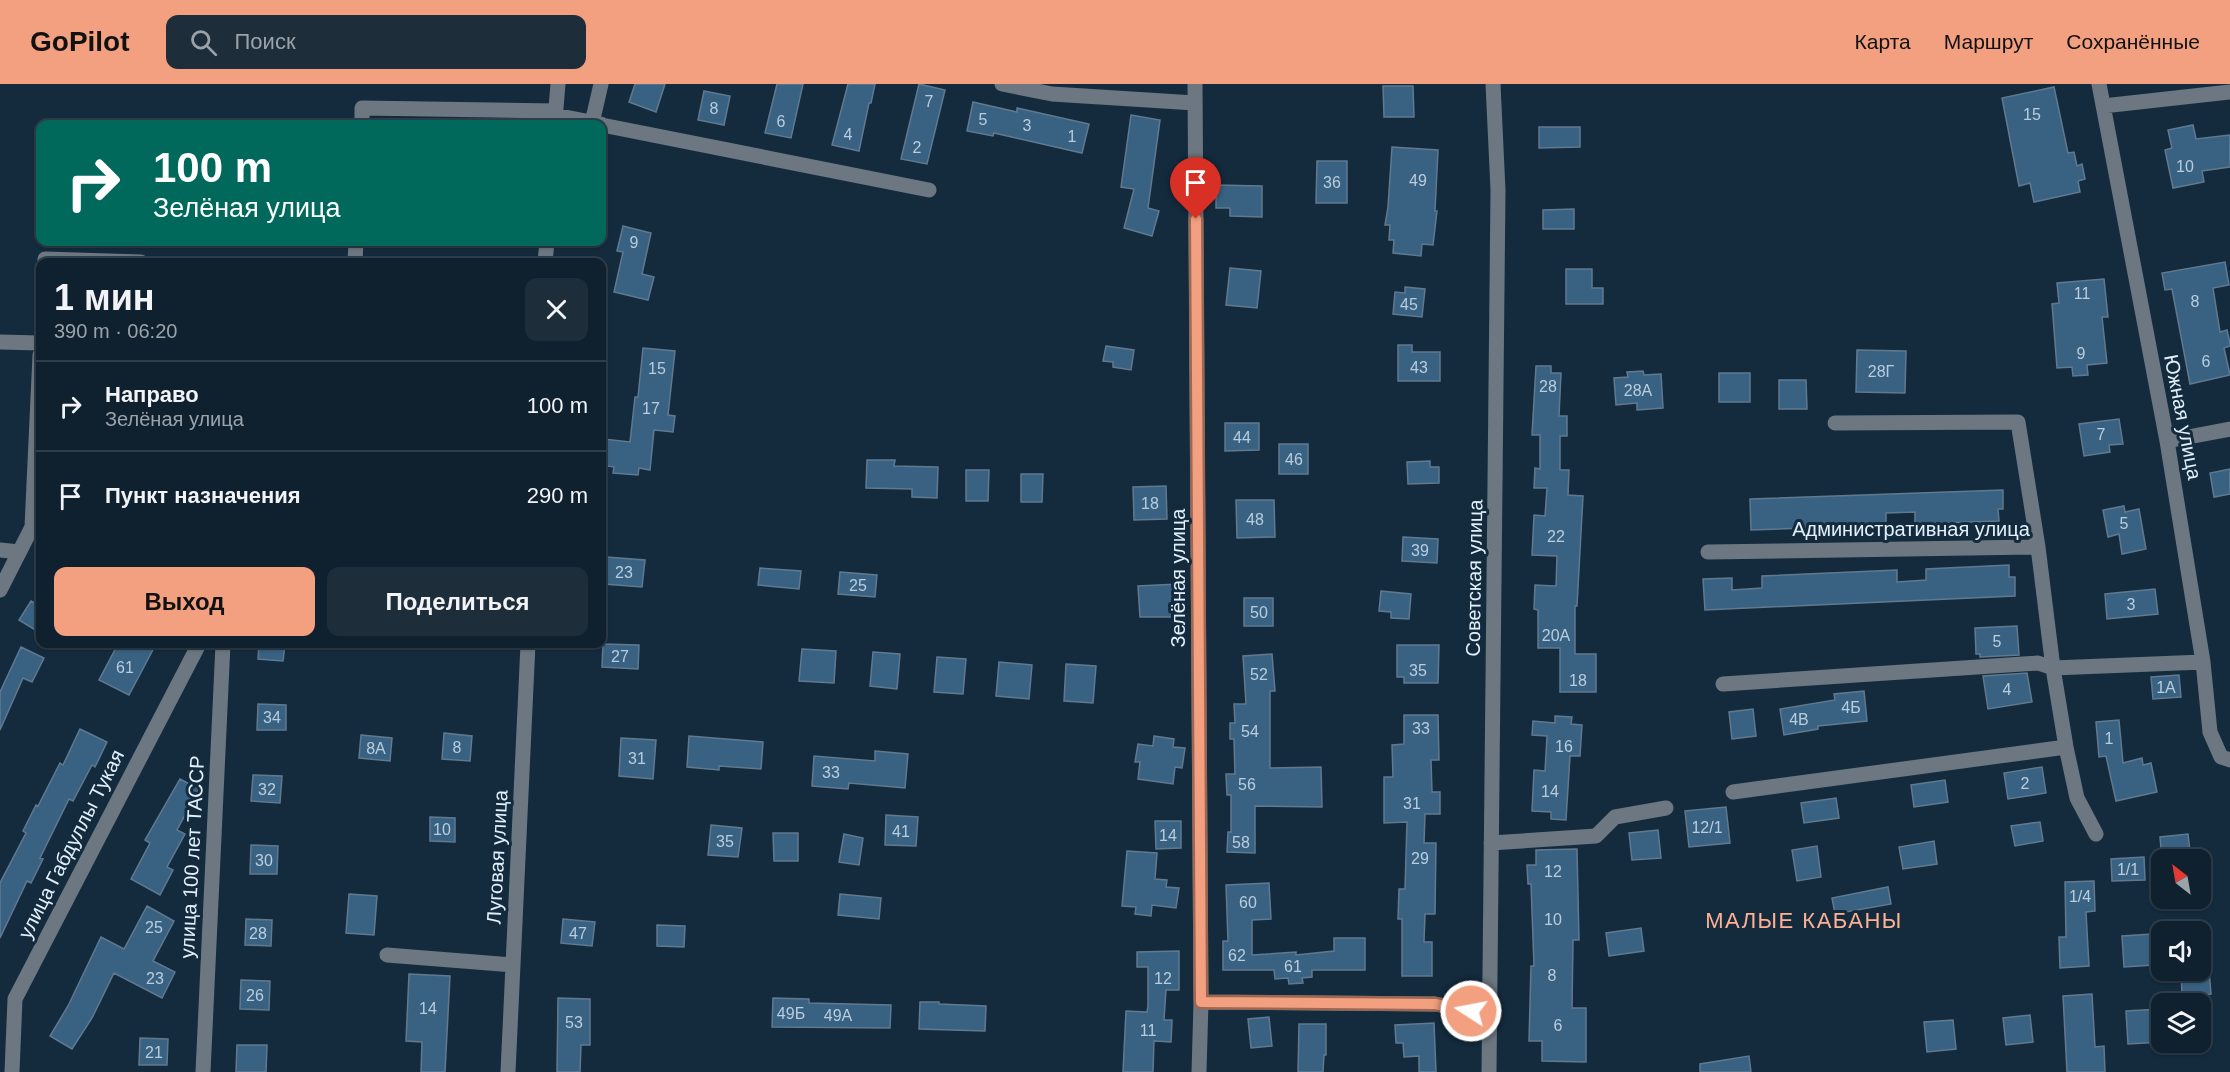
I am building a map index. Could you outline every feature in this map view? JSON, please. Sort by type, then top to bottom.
[{"type":"street","points":[[555,117],[558,84]]},
{"type":"street","points":[[598,120],[601,84]]},
{"type":"street","points":[[1002,84],[1053,94],[1195,103]]},
{"type":"street","name":"Зелёная улица","points":[[1195,84],[1201,1002],[1198,1072]]},
{"type":"street","name":"Советская улица","points":[[1488,1072],[1498,201],[1493,84]]},
{"type":"street","name":"Южная улица","points":[[2099,84],[2167,441],[2204,662],[2210,732],[2225,759]]},
{"type":"street","points":[[2103,106],[2230,92]]},
{"type":"street","points":[[362,120],[362,108],[555,117],[573,120]]},
{"type":"street","points":[[606,126],[929,190]]},
{"type":"street","points":[[0,342],[36,343]]},
{"type":"street","points":[[1835,423],[2018,422],[2038,547]]},
{"type":"street","points":[[2167,441],[2230,429]]},
{"type":"street","points":[[0,590],[32,527],[36,441]]},
{"type":"street","name":"Административная улица","points":[[1708,552],[2038,547],[2053,668],[2066,747],[2077,798],[2096,834]]},
{"type":"street","points":[[0,550],[19,552]]},
{"type":"street","name":"улица Габдуллы Тукая","points":[[12,1072],[15,999],[197,648]]},
{"type":"street","name":"улица 100 лет ТАССР","points":[[203,1072],[223,648]]},
{"type":"street","name":"Луговая улица","points":[[508,1072],[528,648]]},
{"type":"street","points":[[1723,684],[2038,663],[2053,668],[2204,662]]},
{"type":"street","points":[[1733,792],[2066,747]]},
{"type":"street","points":[[1491,843],[1596,836],[1615,817],[1666,808]]},
{"type":"street","points":[[387,955],[513,965]]},
{"type":"street","points":[[1201,1002],[1435,1004],[1489,1014]]},
{"type":"street","points":[[3,1072],[13,1054]]},
{"type":"building","points":[[635,84],[665,84],[656,112],[629,102]]},
{"type":"building","points":[[777,84],[803,84],[791,138],[765,133]]},
{"type":"building","points":[[848,84],[875,84],[859,151],[832,145]]},
{"type":"building","points":[[919,84],[945,90],[927,164],[901,159]]},
{"type":"building","points":[[1383,86],[1413,86],[1414,117],[1384,117]]},
{"type":"building","points":[[2054,87],[2068,153],[2074,152],[2077,166],[2082,164],[2085,179],[2078,181],[2080,192],[2034,202],[2030,183],[2019,186],[2002,98]]},
{"type":"building","points":[[704,91],[730,96],[724,125],[698,120]]},
{"type":"building","points":[[973,102],[1017,112],[1017,108],[1089,124],[1082,153],[994,133],[993,136],[967,131]]},
{"type":"building","points":[[1131,115],[1160,120],[1148,208],[1159,211],[1152,236],[1124,228],[1134,189],[1121,187]]},
{"type":"building","points":[[2193,125],[2196,139],[2230,135],[2230,167],[2202,171],[2204,182],[2173,188],[2165,150],[2172,148],[2168,130]]},
{"type":"building","points":[[1539,127],[1580,127],[1580,147],[1539,148]]},
{"type":"building","points":[[1392,147],[1438,150],[1435,211],[1437,211],[1433,245],[1422,244],[1421,256],[1393,253],[1394,240],[1389,240],[1390,225],[1385,225]]},
{"type":"building","points":[[1317,161],[1347,161],[1347,203],[1316,203]]},
{"type":"building","points":[[1216,185],[1262,186],[1262,217],[1230,216],[1230,208],[1216,208]]},
{"type":"building","points":[[1574,209],[1574,229],[1543,229],[1543,210]]},
{"type":"building","points":[[623,226],[651,233],[642,274],[654,277],[648,300],[614,292],[623,252],[617,251]]},
{"type":"building","points":[[2225,262],[2229,285],[2213,288],[2220,332],[2227,330],[2230,343],[2230,346],[2224,348],[2230,375],[2190,384],[2172,289],[2165,290],[2162,273]]},
{"type":"building","points":[[1230,268],[1261,271],[1257,308],[1226,305]]},
{"type":"building","points":[[1566,269],[1592,269],[1592,288],[1603,288],[1603,304],[1566,304]]},
{"type":"building","points":[[2104,279],[2108,317],[2102,317],[2107,363],[2087,365],[2088,375],[2073,376],[2072,367],[2057,368],[2052,304],[2059,303],[2057,283]]},
{"type":"building","points":[[1405,287],[1425,289],[1422,317],[1393,314],[1395,292],[1405,293]]},
{"type":"building","points":[[1398,345],[1412,345],[1412,352],[1440,352],[1440,381],[1398,381]]},
{"type":"building","points":[[1106,346],[1134,350],[1131,370],[1113,367],[1113,362],[1103,361]]},
{"type":"building","points":[[643,348],[675,351],[668,415],[675,416],[673,432],[654,430],[650,470],[639,468],[638,475],[613,473],[614,467],[606,466],[606,439],[630,442],[635,397],[638,397]]},
{"type":"building","points":[[1857,350],[1906,351],[1905,393],[1856,392]]},
{"type":"building","points":[[1536,366],[1551,366],[1551,373],[1561,373],[1559,416],[1567,416],[1567,436],[1560,436],[1560,470],[1569,470],[1568,495],[1583,496],[1577,606],[1575,606],[1575,654],[1596,654],[1596,692],[1560,692],[1560,648],[1538,648],[1538,610],[1534,609],[1535,585],[1556,586],[1557,556],[1532,555],[1534,515],[1545,516],[1547,488],[1534,488],[1535,468],[1540,469],[1540,435],[1532,435]]},
{"type":"building","points":[[1643,371],[1644,375],[1661,374],[1663,408],[1637,410],[1637,403],[1616,405],[1614,378],[1628,377],[1627,372]]},
{"type":"building","points":[[1719,373],[1750,373],[1750,402],[1719,402]]},
{"type":"building","points":[[1779,380],[1806,380],[1807,409],[1779,409]]},
{"type":"building","points":[[2119,419],[2123,444],[2109,445],[2110,452],[2084,456],[2079,424]]},
{"type":"building","points":[[1225,423],[1259,423],[1259,450],[1225,451]]},
{"type":"building","points":[[1279,444],[1308,444],[1308,474],[1279,474]]},
{"type":"building","points":[[867,460],[895,460],[894,466],[938,467],[937,498],[912,497],[912,489],[866,488]]},
{"type":"building","points":[[1430,461],[1430,467],[1439,467],[1439,483],[1408,484],[1407,462]]},
{"type":"building","points":[[2230,469],[2230,494],[2214,497],[2210,473]]},
{"type":"building","points":[[966,470],[989,470],[988,501],[966,501]]},
{"type":"building","points":[[1021,474],[1043,474],[1042,502],[1021,502]]},
{"type":"building","points":[[1166,486],[1167,519],[1134,520],[1133,487]]},
{"type":"building","points":[[2003,490],[2003,509],[1998,509],[1999,521],[1915,524],[1915,512],[1886,513],[1886,525],[1751,530],[1750,499]]},
{"type":"building","points":[[1236,500],[1274,500],[1275,537],[1237,538]]},
{"type":"building","points":[[2124,506],[2125,512],[2139,509],[2146,549],[2122,554],[2119,534],[2108,537],[2103,510]]},
{"type":"building","points":[[1403,537],[1438,539],[1437,563],[1402,561]]},
{"type":"building","points":[[606,557],[645,560],[642,587],[606,584]]},
{"type":"building","points":[[2009,565],[2009,577],[2015,577],[2015,596],[1705,610],[1703,579],[1732,578],[1732,590],[1762,588],[1762,576],[1897,570],[1897,582],[1926,580],[1926,569]]},
{"type":"building","points":[[760,568],[801,571],[799,589],[758,585]]},
{"type":"building","points":[[840,572],[877,575],[875,597],[838,594]]},
{"type":"building","points":[[1178,584],[1180,617],[1140,617],[1138,586]]},
{"type":"building","points":[[2155,589],[2158,614],[2107,619],[2105,594]]},
{"type":"building","points":[[1381,591],[1411,594],[1409,619],[1391,618],[1391,612],[1379,611]]},
{"type":"building","points":[[1244,598],[1273,598],[1273,626],[1244,626]]},
{"type":"building","points":[[31,601],[36,604],[36,631],[19,620]]},
{"type":"building","points":[[2017,626],[2019,655],[1980,657],[1980,654],[1976,654],[1975,628]]},
{"type":"building","points":[[606,644],[639,645],[638,669],[602,667],[603,648],[606,648]]},
{"type":"building","points":[[1397,645],[1439,645],[1438,683],[1404,683],[1404,677],[1397,677]]},
{"type":"building","points":[[21,647],[44,658],[32,682],[23,678],[0,730],[0,692]]},
{"type":"building","points":[[116,648],[154,648],[129,695],[99,680]]},
{"type":"building","points":[[259,648],[285,648],[283,661],[258,659]]},
{"type":"building","points":[[802,649],[836,651],[834,683],[799,681]]},
{"type":"building","points":[[873,652],[900,654],[897,689],[870,686]]},
{"type":"building","points":[[1272,654],[1275,691],[1270,691],[1270,768],[1321,767],[1322,807],[1255,806],[1255,853],[1227,852],[1228,832],[1231,832],[1231,795],[1227,795],[1226,774],[1235,774],[1234,739],[1230,739],[1230,723],[1235,723],[1234,704],[1246,704],[1243,656]]},
{"type":"building","points":[[937,657],[966,659],[963,694],[934,692]]},
{"type":"building","points":[[999,662],[1032,665],[1029,699],[996,696]]},
{"type":"building","points":[[1066,664],[1096,666],[1093,703],[1064,701]]},
{"type":"building","points":[[2027,673],[2032,702],[1988,709],[1983,676]]},
{"type":"building","points":[[2179,675],[2181,697],[2153,699],[2151,677]]},
{"type":"building","points":[[1864,691],[1867,721],[1818,726],[1818,729],[1784,735],[1780,709],[1835,700],[1834,694]]},
{"type":"building","points":[[258,704],[286,705],[286,730],[257,730]]},
{"type":"building","points":[[1753,709],[1756,736],[1732,739],[1729,712]]},
{"type":"building","points":[[1404,715],[1438,715],[1439,760],[1431,760],[1432,792],[1440,792],[1440,814],[1425,814],[1424,843],[1436,843],[1435,914],[1425,914],[1424,942],[1432,942],[1432,976],[1402,976],[1402,919],[1398,919],[1399,889],[1405,889],[1407,822],[1384,823],[1384,777],[1393,777],[1392,745],[1404,744]]},
{"type":"building","points":[[1555,716],[1572,717],[1571,724],[1582,725],[1580,756],[1570,756],[1566,820],[1551,819],[1551,812],[1532,811],[1534,770],[1545,771],[1547,736],[1532,735],[1533,721],[1555,723]]},
{"type":"building","points":[[2119,720],[2123,763],[2142,758],[2143,765],[2151,763],[2157,792],[2116,801],[2106,756],[2099,757],[2096,722]]},
{"type":"building","points":[[80,729],[107,742],[95,767],[92,765],[73,801],[69,799],[40,858],[43,859],[31,883],[27,881],[0,938],[0,883],[26,833],[23,831],[36,805],[38,806],[60,763],[63,765]]},
{"type":"building","points":[[444,733],[472,736],[470,761],[442,759]]},
{"type":"building","points":[[361,735],[392,738],[390,761],[359,758]]},
{"type":"building","points":[[689,736],[763,742],[761,769],[719,766],[719,770],[687,767]]},
{"type":"building","points":[[1154,736],[1174,739],[1173,747],[1185,748],[1182,768],[1175,767],[1173,784],[1138,779],[1140,762],[1135,762],[1138,744],[1153,746]]},
{"type":"building","points":[[621,738],[656,740],[653,779],[619,776]]},
{"type":"building","points":[[875,751],[908,754],[905,788],[849,783],[848,789],[812,786],[814,756],[875,761]]},
{"type":"building","points":[[2042,767],[2046,793],[2008,799],[2004,773]]},
{"type":"building","points":[[253,775],[282,776],[280,803],[251,801]]},
{"type":"building","points":[[180,779],[199,789],[177,830],[185,834],[167,867],[173,870],[160,895],[131,879],[150,843],[145,840]]},
{"type":"building","points":[[1945,780],[1948,802],[1914,807],[1911,785]]},
{"type":"building","points":[[1836,798],[1839,818],[1804,823],[1801,803]]},
{"type":"building","points":[[1726,807],[1730,843],[1689,847],[1685,811]]},
{"type":"building","points":[[886,815],[918,817],[916,846],[885,845]]},
{"type":"building","points":[[430,817],[455,818],[455,842],[430,841]]},
{"type":"building","points":[[1155,821],[1181,821],[1181,848],[1156,849]]},
{"type":"building","points":[[2040,822],[2043,841],[2015,846],[2011,826]]},
{"type":"building","points":[[711,825],[742,828],[738,857],[708,855]]},
{"type":"building","points":[[1658,830],[1661,858],[1632,860],[1629,833]]},
{"type":"building","points":[[773,833],[798,833],[798,861],[774,861]]},
{"type":"building","points":[[844,834],[863,838],[859,865],[839,862]]},
{"type":"building","points":[[2188,834],[2190,849],[2161,849],[2160,837]]},
{"type":"building","points":[[1934,841],[1937,864],[1903,869],[1899,847]]},
{"type":"building","points":[[251,845],[278,846],[277,874],[250,874]]},
{"type":"building","points":[[1817,846],[1821,877],[1797,881],[1792,850]]},
{"type":"building","points":[[1577,849],[1579,940],[1573,940],[1572,1008],[1586,1008],[1586,1062],[1542,1061],[1542,1041],[1529,1041],[1531,966],[1534,966],[1531,884],[1528,884],[1527,865],[1536,865],[1536,850]]},
{"type":"building","points":[[1127,851],[1157,853],[1155,879],[1167,880],[1166,887],[1179,888],[1176,908],[1152,905],[1151,916],[1135,914],[1136,907],[1122,906]]},
{"type":"building","points":[[2144,857],[2145,880],[2112,881],[2111,859]]},
{"type":"building","points":[[2094,881],[2095,911],[2086,912],[2089,966],[2060,968],[2059,937],[2066,937],[2065,882]]},
{"type":"building","points":[[1269,883],[1271,919],[1252,920],[1252,955],[1296,952],[1296,955],[1334,951],[1334,938],[1365,938],[1365,970],[1312,970],[1312,977],[1302,978],[1303,983],[1289,984],[1288,978],[1275,979],[1274,970],[1223,970],[1223,941],[1228,941],[1226,885]]},
{"type":"building","points":[[1888,887],[1891,904],[1835,914],[1832,898]]},
{"type":"building","points":[[349,894],[377,896],[374,935],[346,933]]},
{"type":"building","points":[[840,894],[881,898],[879,919],[838,915]]},
{"type":"building","points":[[147,906],[174,921],[153,961],[175,972],[162,998],[114,973],[92,1018],[72,1049],[50,1036],[68,1006],[101,937],[124,949]]},
{"type":"building","points":[[246,919],[272,920],[271,946],[245,945]]},
{"type":"building","points":[[563,919],[595,922],[592,946],[561,943]]},
{"type":"building","points":[[657,925],[685,926],[684,947],[657,946]]},
{"type":"building","points":[[1641,928],[1644,951],[1609,956],[1606,933]]},
{"type":"building","points":[[2151,934],[2151,965],[2124,967],[2122,936]]},
{"type":"building","points":[[1179,951],[1179,990],[1166,990],[1164,1020],[1172,1020],[1171,1042],[1154,1041],[1153,1072],[1123,1072],[1126,1011],[1147,1012],[1148,1006],[1148,967],[1137,967],[1137,952]]},
{"type":"building","points":[[409,974],[450,976],[445,1072],[421,1072],[422,1042],[406,1041]]},
{"type":"building","points":[[241,980],[270,981],[269,1010],[240,1009]]},
{"type":"building","points":[[2181,981],[2210,981],[2211,993],[2182,993]]},
{"type":"building","points":[[2092,994],[2095,1047],[2104,1046],[2105,1072],[2067,1072],[2063,996]]},
{"type":"building","points":[[558,998],[590,999],[590,1045],[581,1045],[580,1072],[557,1072]]},
{"type":"building","points":[[773,998],[809,999],[809,1003],[891,1005],[890,1028],[772,1027]]},
{"type":"building","points":[[920,1002],[986,1006],[985,1031],[919,1029]]},
{"type":"building","points":[[2151,1010],[2151,1043],[2128,1044],[2126,1011]]},
{"type":"building","points":[[2030,1015],[2033,1042],[2006,1045],[2003,1018]]},
{"type":"building","points":[[1269,1017],[1272,1046],[1251,1048],[1248,1019]]},
{"type":"building","points":[[1953,1020],[1956,1049],[1927,1052],[1924,1022]]},
{"type":"building","points":[[1434,1023],[1436,1072],[1419,1072],[1419,1056],[1404,1057],[1403,1043],[1396,1043],[1395,1025]]},
{"type":"building","points":[[1299,1024],[1326,1024],[1326,1055],[1324,1055],[1323,1072],[1298,1072]]},
{"type":"building","points":[[140,1038],[168,1039],[167,1065],[139,1065]]},
{"type":"building","points":[[237,1045],[267,1045],[266,1072],[236,1072]]},
{"type":"building","points":[[1749,1056],[1751,1072],[1700,1072],[1700,1064]]},
{"type":"district","name":"МАЛЫЕ КАБАНЫ","points":[[1804,920]]},
{"type":"route","points":[[1196,219],[1201,1002],[1435,1004],[1471,1011]]}]
